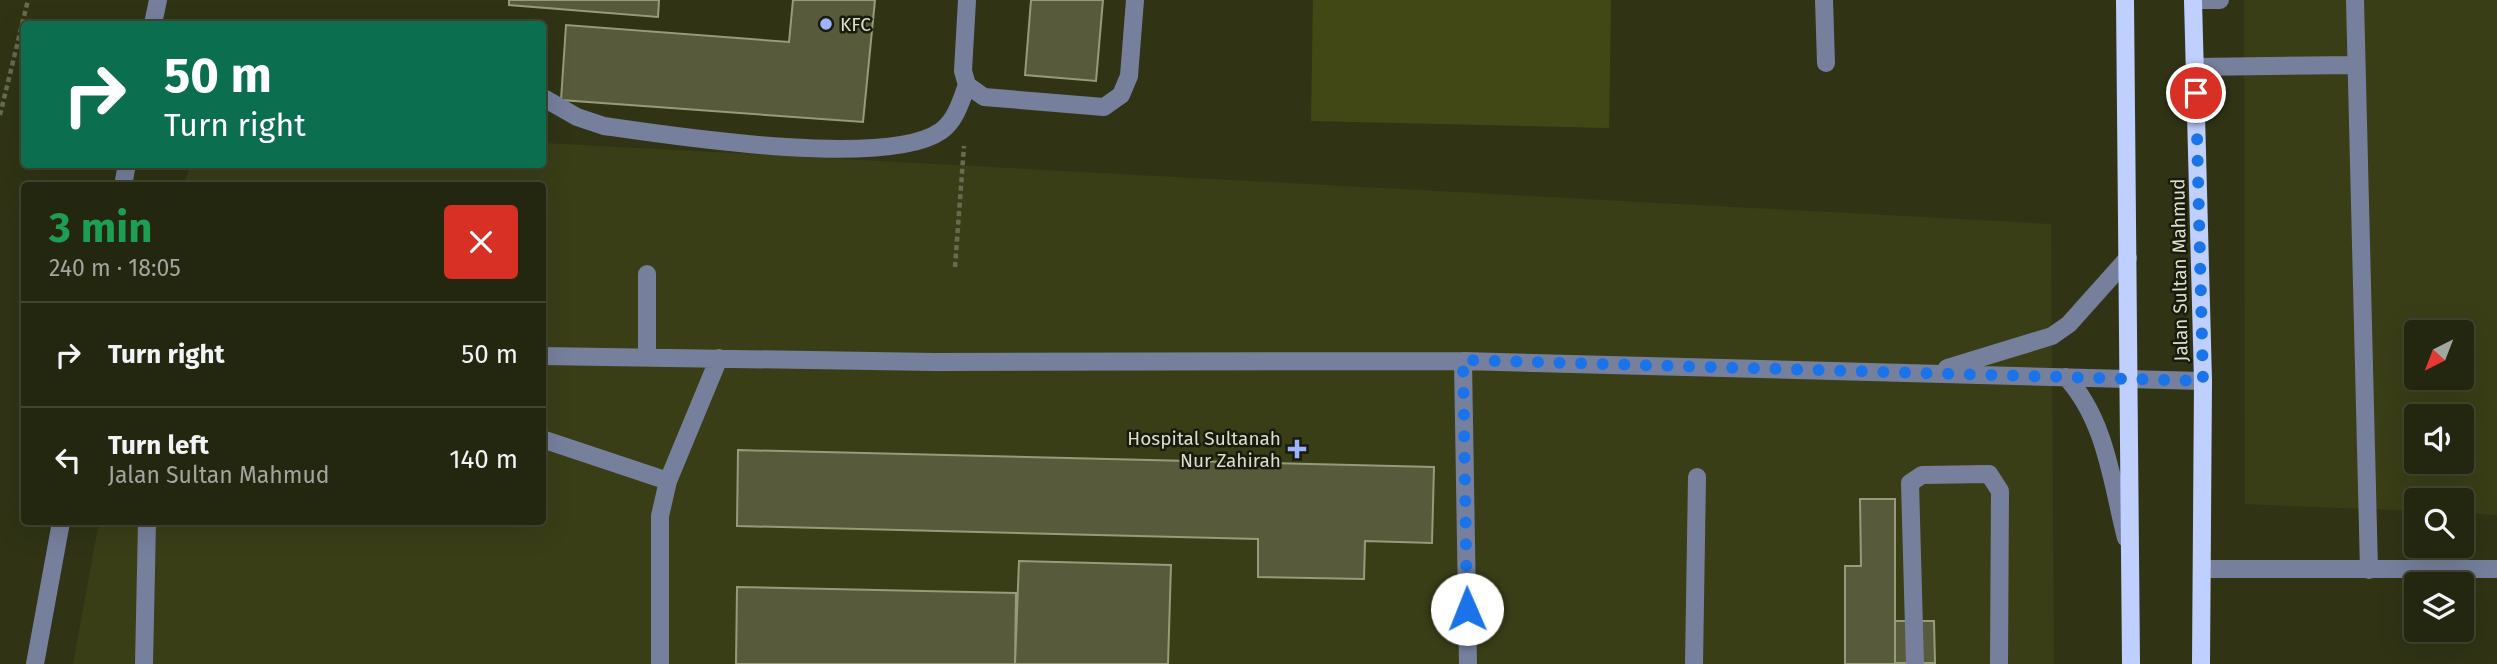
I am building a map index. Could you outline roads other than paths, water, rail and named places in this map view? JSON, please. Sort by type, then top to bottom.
[{"type":"main road","points":[[2125,0],[2131,664]]},
{"type":"main road","name":"Jalan Sultan Mahmud","points":[[2193,0],[2203,381],[2201,664]]},
{"type":"street","points":[[154,21],[158,0]]},
{"type":"street","points":[[546,99],[577,117],[604,126],[847,150],[926,140],[943,130],[954,117],[967,85],[963,71],[967,0]]},
{"type":"street","points":[[967,85],[984,97],[1104,107],[1121,95],[1129,76],[1135,0]]},
{"type":"street","points":[[1824,0],[1826,63]]},
{"type":"street","points":[[2193,0],[2220,0]]},
{"type":"street","points":[[2354,0],[2369,570]]},
{"type":"street","points":[[2195,67],[2354,65]]},
{"type":"street","points":[[1934,372],[2052,336],[2069,324],[2128,258]]},
{"type":"street","points":[[647,274],[647,357]]},
{"type":"street","points":[[546,356],[934,362],[1463,360],[2203,381]]},
{"type":"street","points":[[660,664],[660,516],[668,481],[719,358]]},
{"type":"street","points":[[1463,360],[1468,664]]},
{"type":"street","points":[[2066,377],[2082,394],[2095,417],[2130,555]]},
{"type":"street","points":[[546,440],[668,481]]},
{"type":"street","points":[[1915,664],[1910,483],[1922,475],[1989,474],[2000,491],[1999,664]]},
{"type":"street","points":[[1694,664],[1697,477]]},
{"type":"street","points":[[35,664],[60,525]]},
{"type":"street","points":[[144,664],[147,525]]},
{"type":"street","points":[[2202,569],[2497,569]]},
{"type":"place","name":"KFC","points":[[826,24]]},
{"type":"place","name":"Hospital Sultanah Nur Zahirah","points":[[1297,449]]}]
